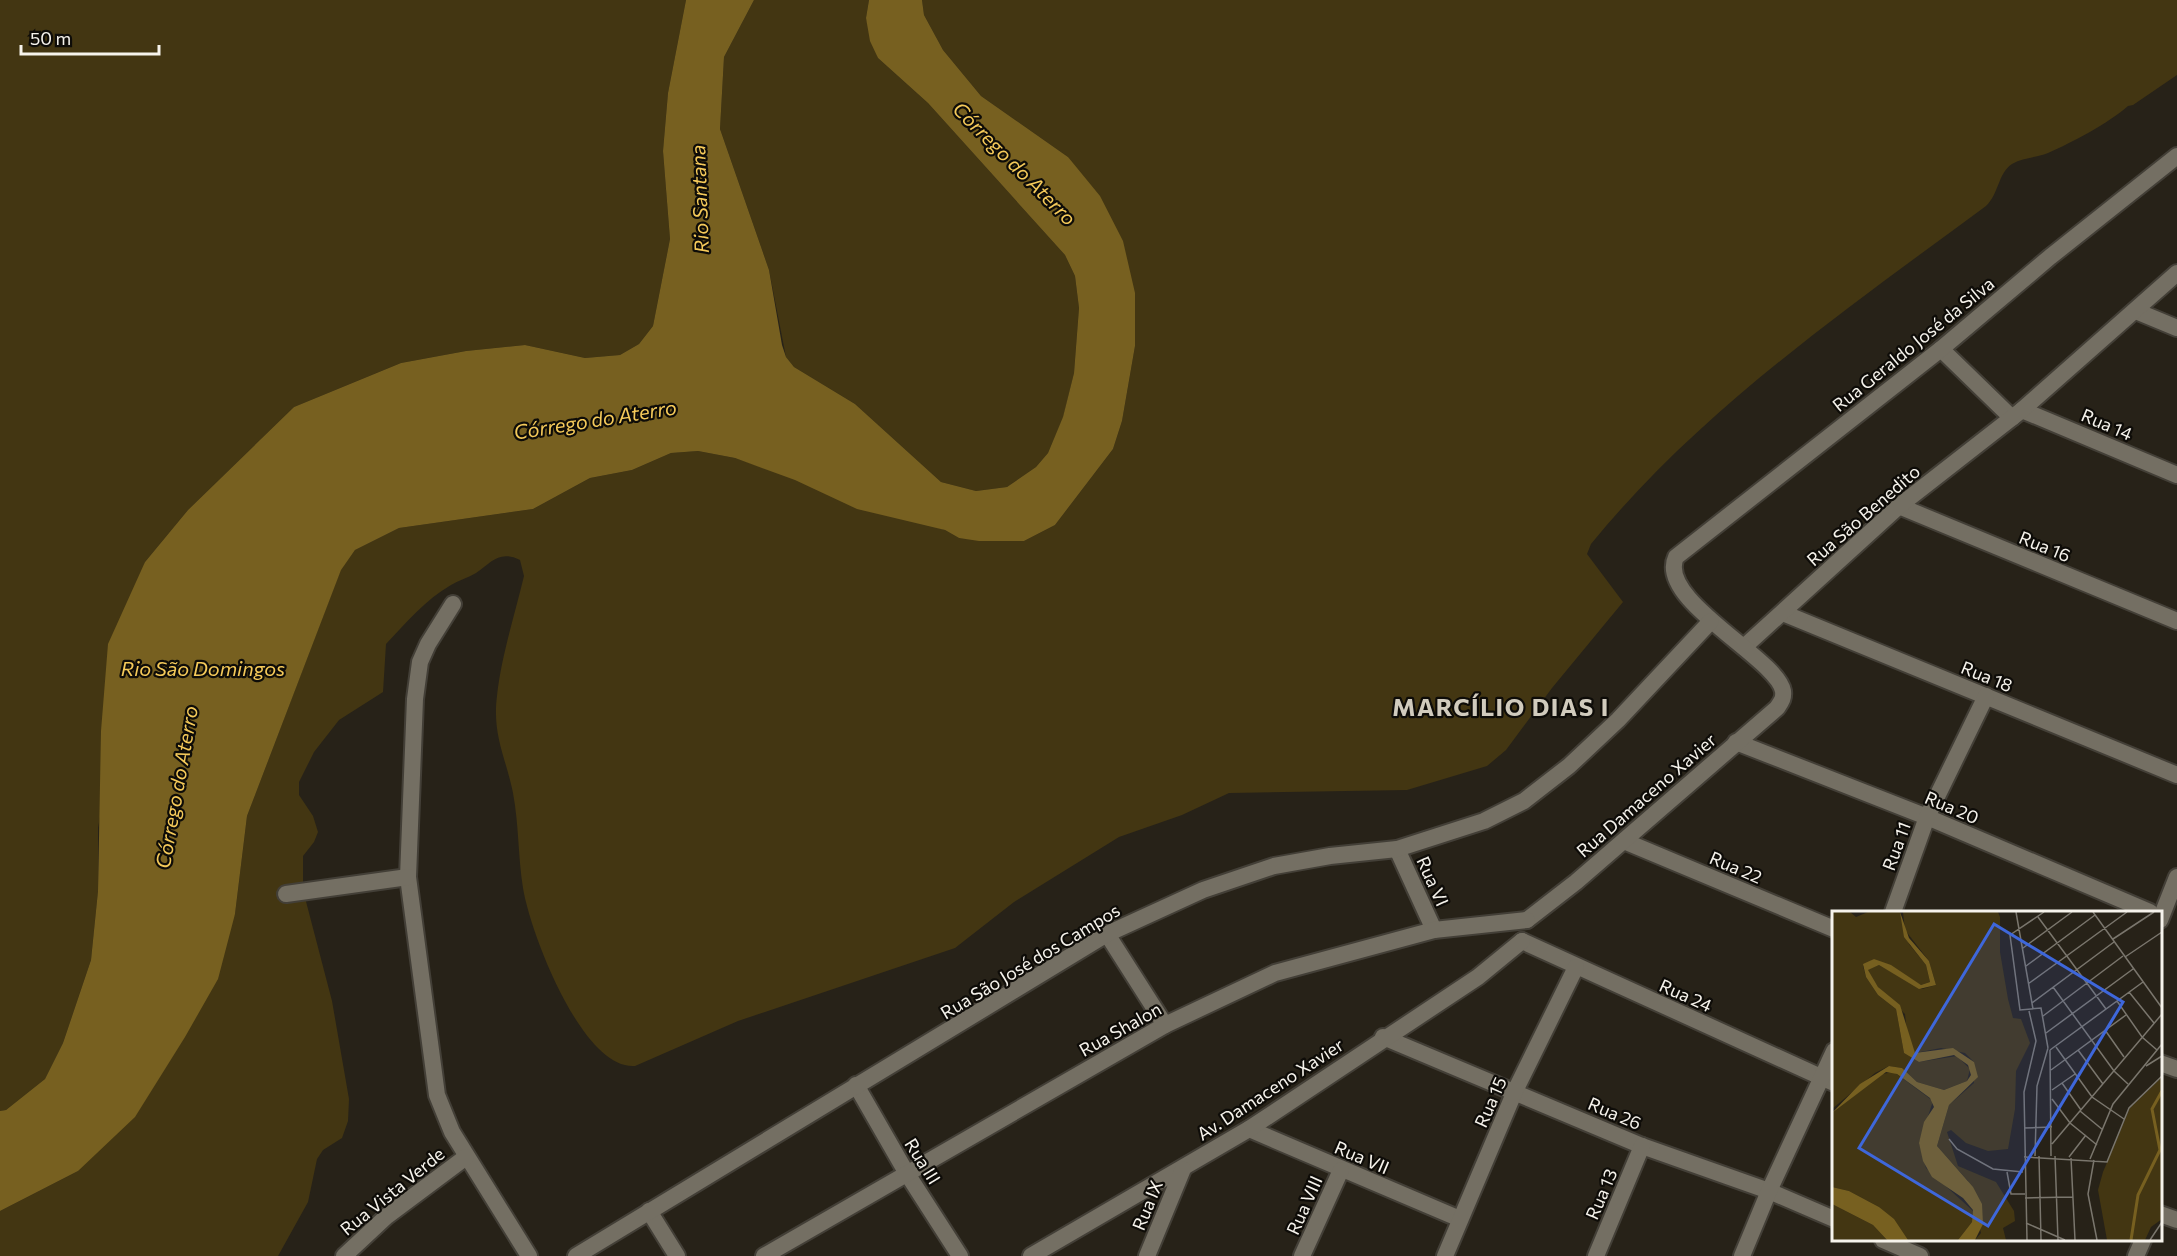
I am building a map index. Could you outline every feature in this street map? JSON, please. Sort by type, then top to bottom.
[{"type":"street","name":"Rua Geraldo José da Silva","points":[[1711,621],[1686,593],[1674,562],[1681,551],[1941,349],[2050,257],[2177,156]]},
{"type":"street","name":"Rua São Benedito","points":[[1744,647],[1899,506],[2017,414],[2177,273]]},
{"type":"street","points":[[2136,311],[2177,328]]},
{"type":"street","points":[[1941,349],[2017,414]]},
{"type":"street","name":"Rua 14","points":[[2017,414],[2177,475]]},
{"type":"street","name":"Rua 16","points":[[1899,506],[2177,621]]},
{"type":"street","points":[[453,604],[428,644],[420,662],[415,699],[408,878],[437,1095],[444,1115],[466,1157],[529,1256]]},
{"type":"street","name":"Rua 18","points":[[1783,613],[2177,775]]},
{"type":"street","points":[[1711,621],[1744,647]]},
{"type":"street","name":"Rua São José dos Campos","points":[[576,1256],[1107,934],[1203,890],[1274,866],[1330,856],[1397,849],[1484,821],[1524,801],[1569,766],[1618,720],[1711,621]]},
{"type":"street","name":"Rua Damaceno Xavier","points":[[1527,920],[1624,841],[1777,708],[1783,699],[1783,694],[1775,679],[1744,647]]},
{"type":"street","name":"Rua 11","points":[[1893,911],[1927,817],[1986,696]]},
{"type":"street","name":"Rua 20","points":[[1736,742],[1927,817],[2146,911]]},
{"type":"street","name":"Rua 22","points":[[1624,841],[1832,928]]},
{"type":"street","name":"Rua VI","points":[[1397,849],[1434,930]]},
{"type":"street","points":[[2162,918],[2177,877]]},
{"type":"street","points":[[286,894],[408,878]]},
{"type":"street","points":[[1522,941],[1527,920]]},
{"type":"street","name":"Rua Shalon","points":[[764,1256],[906,1172],[1165,1025],[1275,973],[1316,960],[1364,951],[1434,930],[1527,920]]},
{"type":"street","points":[[1107,934],[1165,1025]]},
{"type":"street","name":"Rua 24","points":[[1522,941],[1827,1080]]},
{"type":"street","name":"Av. Damaceno Xavier","points":[[1031,1256],[1249,1129],[1383,1037],[1478,977],[1522,941]]},
{"type":"street","name":"Rua 15","points":[[1445,1256],[1515,1091],[1576,967]]},
{"type":"street","name":"Rua 26","points":[[1383,1037],[1642,1146],[1769,1191],[1832,1219]]},
{"type":"street","points":[[1742,1256],[1769,1191],[1827,1080],[1832,1056]]},
{"type":"street","points":[[2162,1064],[2177,1070]]},
{"type":"street","name":"Rua III","points":[[856,1085],[906,1172],[960,1256]]},
{"type":"street","name":"Rua VII","points":[[1249,1129],[1341,1170],[1460,1218]]},
{"type":"street","name":"Rua 13","points":[[1596,1256],[1642,1146]]},
{"type":"street","name":"Rua Vista Verde","points":[[344,1256],[387,1216],[466,1157]]},
{"type":"street","name":"Rua IX","points":[[1148,1256],[1183,1169]]},
{"type":"street","name":"Rua VIII","points":[[1302,1256],[1341,1170]]},
{"type":"street","points":[[649,1211],[677,1256]]},
{"type":"street","points":[[2162,1215],[2177,1220]]},
{"type":"street","points":[[1885,1241],[1897,1251],[1920,1256]]},
{"type":"street","points":[[2136,1256],[2142,1241]]},
{"type":"shaded area","points":[[0,0],[686,0],[668,93],[663,151],[670,239],[653,326],[639,344],[620,355],[585,358],[525,345],[466,351],[401,363],[294,407],[188,510],[145,562],[98,828],[98,891],[91,960],[63,1043],[45,1079],[6,1110],[0,1111]]},
{"type":"shaded area","points":[[754,0],[869,0],[866,18],[878,58],[928,103],[1065,255],[1075,276],[1079,308],[1074,373],[1063,418],[1048,453],[1036,467],[1007,487],[976,491],[941,482],[855,404],[794,367],[786,357],[769,270],[720,129],[724,57]]},
{"type":"shaded area","points":[[922,0],[2177,0],[2177,75],[2078,138],[2048,153],[2012,164],[2007,168],[1994,196],[1986,206],[1829,322],[1778,363],[1680,449],[1634,495],[1591,544],[1587,554],[1623,602],[1552,688],[1506,750],[1487,766],[1407,790],[1229,793],[1182,815],[1119,837],[1014,902],[955,948],[738,1021],[635,1066],[615,1061],[596,1046],[578,1023],[548,965],[528,908],[521,876],[515,805],[496,723],[497,696],[502,666],[524,576],[520,560],[507,556],[491,561],[476,573],[454,583],[433,598],[416,612],[386,644],[383,692],[339,720],[314,752],[299,782],[299,795],[313,816],[318,832],[314,842],[303,856],[303,890],[332,1001],[349,1099],[348,1121],[342,1138],[323,1150],[317,1159],[308,1202],[278,1256],[0,1256],[0,1211],[78,1171],[235,914],[247,816],[341,569],[355,550],[399,528],[533,509],[590,478],[632,470],[671,453],[698,451],[735,458],[945,530],[959,538],[1024,541],[1055,525],[1113,449],[1122,421],[1135,346],[1068,157],[981,96],[943,50],[924,15]]},
{"type":"water","name":"Rio São Domingos","points":[[686,0],[754,0],[724,57],[720,129],[769,270],[782,345],[786,357],[794,367],[855,404],[941,482],[976,491],[1007,487],[1036,467],[1048,453],[1063,417],[1074,373],[1079,308],[1075,276],[1065,255],[928,103],[878,58],[870,41],[866,18],[869,0],[922,0],[924,15],[943,50],[981,96],[1068,157],[1100,196],[1123,241],[1135,293],[1135,346],[1122,421],[1113,449],[1055,525],[1024,541],[979,541],[959,538],[945,530],[857,509],[795,480],[735,458],[698,451],[671,453],[632,470],[590,478],[533,509],[399,528],[355,550],[341,570],[247,816],[235,914],[218,979],[135,1117],[78,1171],[0,1211],[0,1111],[6,1110],[45,1079],[63,1043],[91,960],[98,891],[101,731],[108,644],[145,562],[188,510],[294,407],[401,363],[466,351],[525,345],[585,358],[620,355],[639,344],[653,326],[670,239],[663,151],[668,93]]},
{"type":"district","name":"MARCÍLIO DIAS I","points":[[1501,706]]},
{"type":"water label","name":"Córrego do Aterro","points":[[1015,163]]},
{"type":"water label","name":"Rio Santana","points":[[699,199]]},
{"type":"water label","name":"Córrego do Aterro","points":[[595,419]]},
{"type":"water label","name":"Córrego do Aterro","points":[[176,787]]}]
